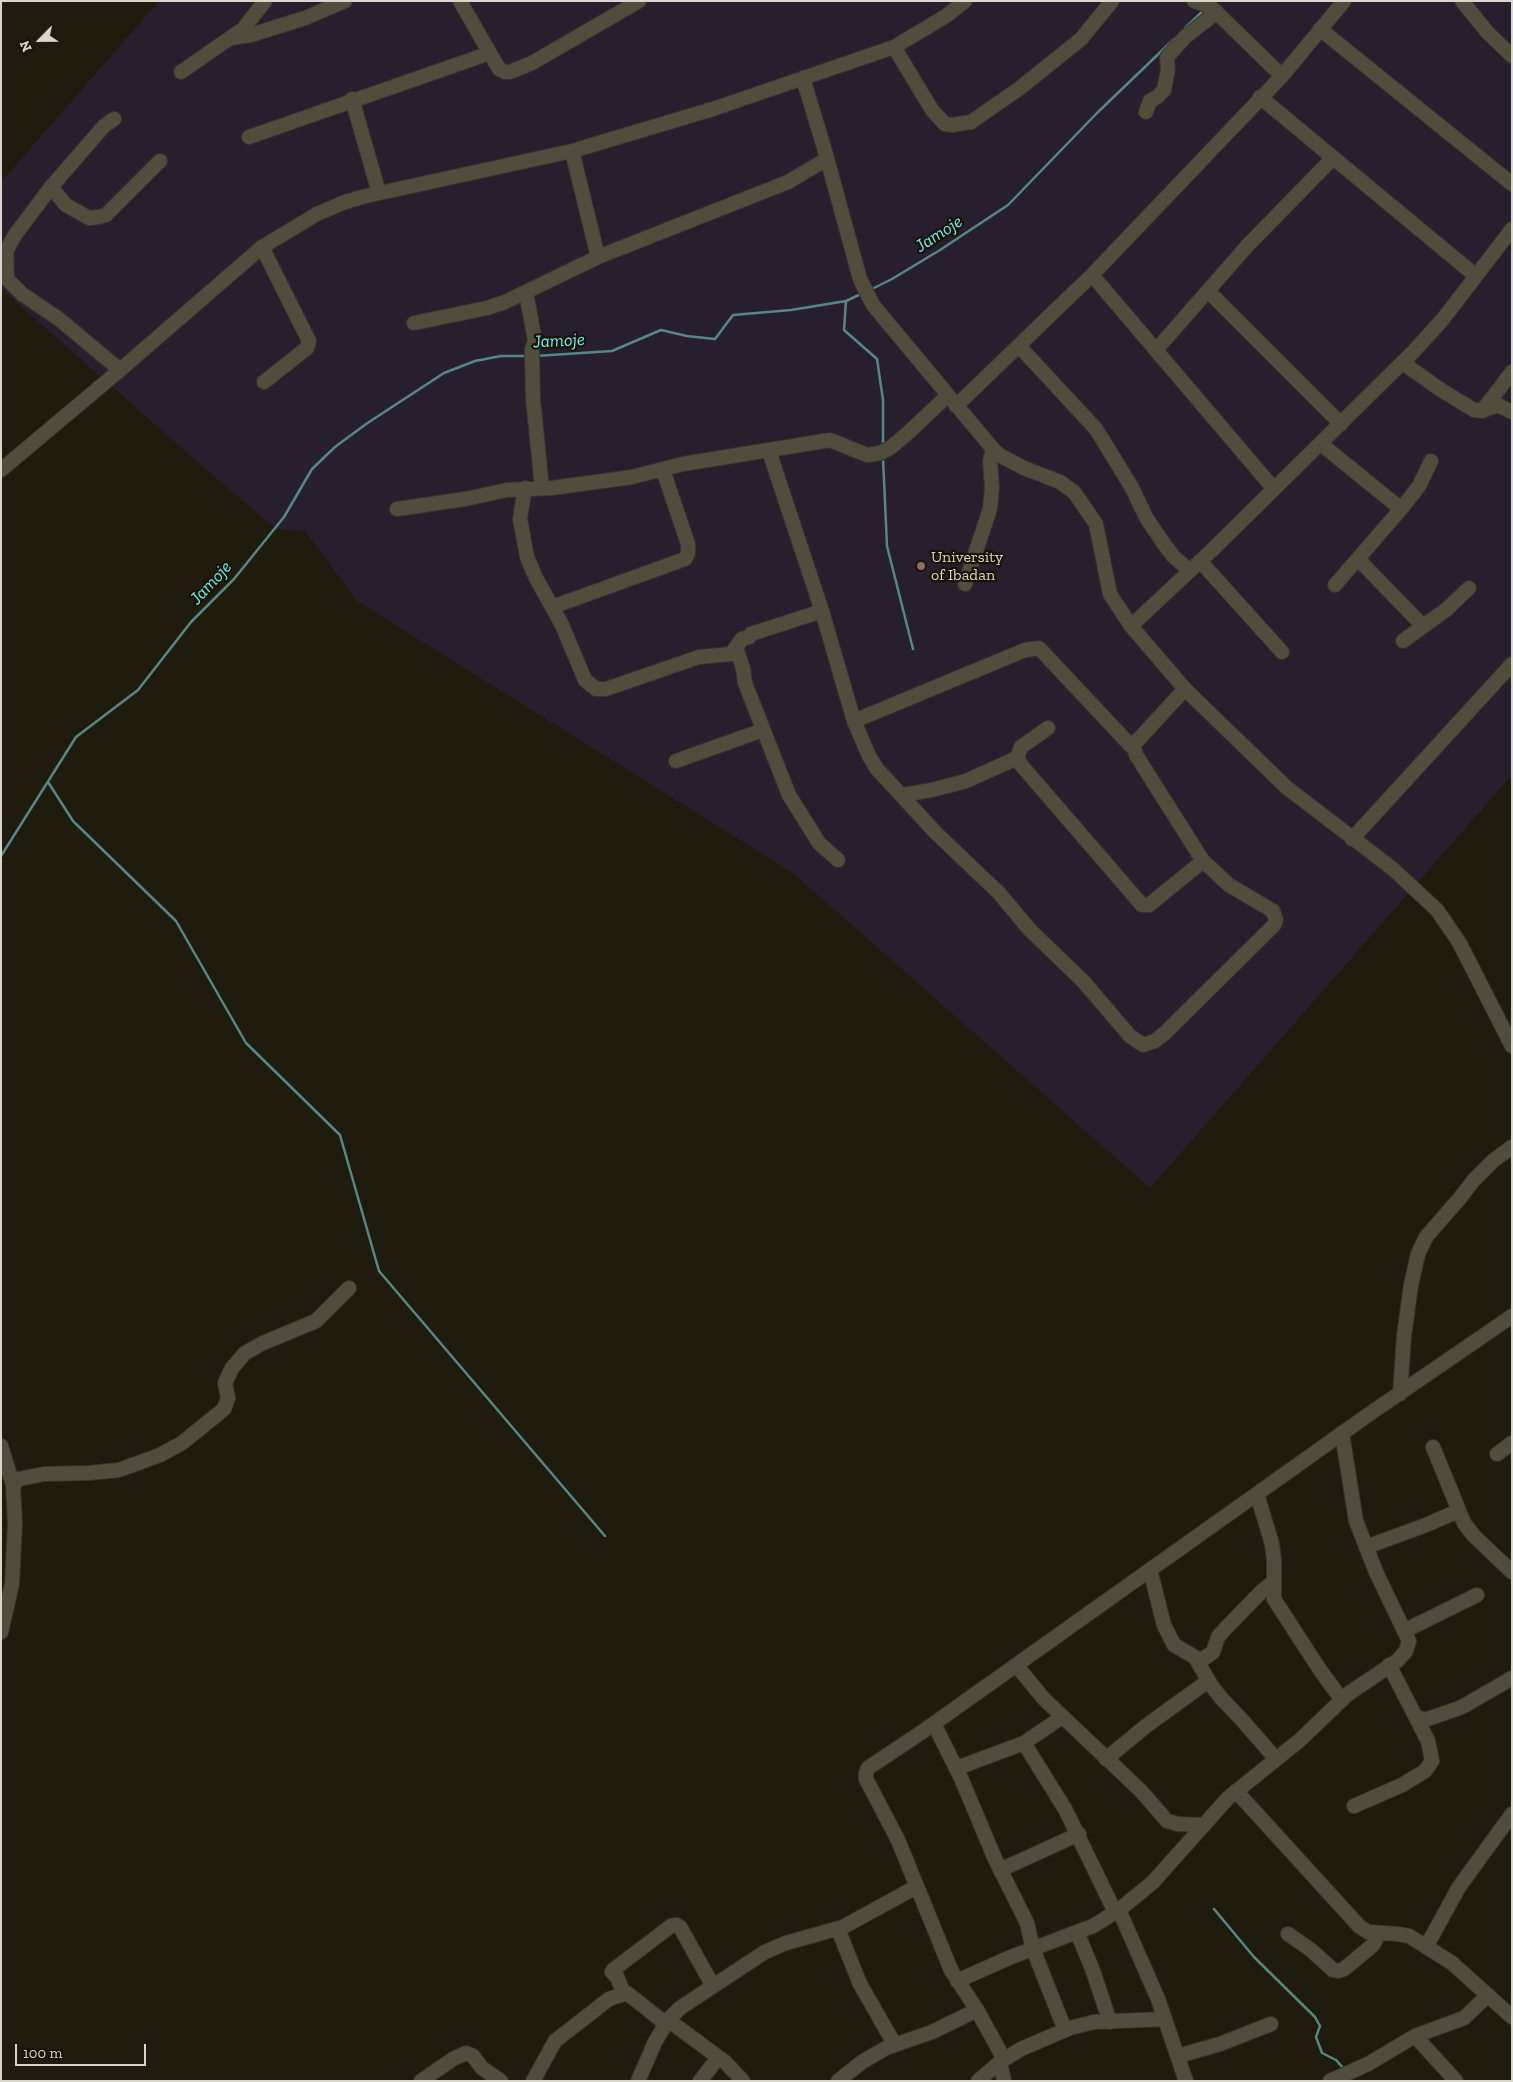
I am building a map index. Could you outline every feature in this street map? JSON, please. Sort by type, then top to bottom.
[{"type":"street","points":[[181,72],[204,54],[243,29],[265,1]]},
{"type":"street","points":[[231,38],[251,35],[305,18],[344,1]]},
{"type":"street","points":[[460,1],[499,69],[505,72],[510,72],[532,63],[569,44],[635,2]]},
{"type":"street","points":[[1,470],[262,247],[317,214],[345,202],[379,193],[572,151],[713,109],[894,47],[946,16],[965,1]]},
{"type":"street","points":[[894,47],[932,110],[945,124],[952,125],[971,122],[1020,88],[1081,39],[1112,1]]},
{"type":"street","points":[[1194,1],[1211,7],[1217,12],[1282,76]]},
{"type":"street","points":[[397,509],[525,488],[542,488],[632,477],[683,464],[830,440],[867,455],[880,453],[890,448],[1019,346],[1092,275],[1282,76],[1344,1]]},
{"type":"street","points":[[1462,1],[1488,33],[1512,56]]},
{"type":"street","points":[[1146,112],[1150,101],[1164,90],[1168,68],[1167,57],[1186,37],[1217,12]]},
{"type":"street","points":[[1320,29],[1512,184]]},
{"type":"street","points":[[248,136],[490,53]]},
{"type":"street","points":[[803,78],[828,159],[860,279],[871,301],[992,449],[1024,468],[1060,482],[1074,492],[1096,524],[1110,594],[1131,626],[1185,689],[1286,787],[1393,869],[1437,910],[1459,942],[1512,1046]]},
{"type":"street","points":[[1260,97],[1476,276]]},
{"type":"street","points":[[352,100],[379,193]]},
{"type":"street","points":[[114,119],[104,126],[51,187],[15,235],[6,251],[7,279],[22,294],[59,319],[120,370]]},
{"type":"street","points":[[572,151],[598,257]]},
{"type":"street","points":[[1156,350],[1248,244],[1333,158]]},
{"type":"street","points":[[414,323],[487,308],[526,292],[598,257],[788,182],[828,159]]},
{"type":"street","points":[[51,187],[66,205],[89,218],[106,216],[160,161]]},
{"type":"street","points":[[1131,626],[1403,363],[1443,320],[1512,229]]},
{"type":"street","points":[[262,247],[309,340],[307,348],[264,382]]},
{"type":"street","points":[[1092,275],[1274,489]]},
{"type":"street","points":[[1208,291],[1341,424]]},
{"type":"street","points":[[526,292],[535,341],[532,349],[533,399],[542,488]]},
{"type":"street","points":[[1019,346],[1096,429],[1131,486],[1151,525],[1173,556],[1195,566],[1282,652]]},
{"type":"street","points":[[1403,363],[1441,390],[1474,410],[1482,411],[1498,406],[1512,412]]},
{"type":"street","points":[[1482,411],[1512,372]]},
{"type":"street","points":[[1321,444],[1401,509]]},
{"type":"street","points":[[965,584],[990,508],[992,488],[990,461],[992,449]]},
{"type":"street","points":[[769,451],[822,611],[854,721],[869,756],[877,769],[936,833],[999,893],[1030,930],[1082,981],[1130,1036],[1140,1044],[1149,1044],[1155,1041],[1274,925],[1276,920],[1273,911],[1229,885],[1203,862],[1136,756],[1134,748],[1038,648],[1025,650],[854,721]]},
{"type":"street","points":[[1335,586],[1419,486],[1431,461]]},
{"type":"street","points":[[552,606],[685,559],[688,554],[688,544],[663,470]]},
{"type":"street","points":[[525,488],[520,519],[523,541],[532,571],[552,606],[585,680],[596,689],[606,689],[699,657],[731,654],[742,639],[749,637],[751,634],[822,611]]},
{"type":"street","points":[[1358,559],[1423,626]]},
{"type":"street","points":[[1403,641],[1447,609],[1469,588]]},
{"type":"street","points":[[736,648],[743,668],[745,683],[789,795],[818,843],[838,860]]},
{"type":"street","points":[[1352,839],[1512,664]]},
{"type":"street","points":[[1130,745],[1138,740],[1185,689]]},
{"type":"street","points":[[1048,728],[1021,747],[1018,758],[1022,766],[1142,905],[1149,905],[1203,862]]},
{"type":"street","points":[[676,761],[763,730]]},
{"type":"street","points":[[902,794],[932,790],[966,781],[1018,758]]},
{"type":"street","points":[[1400,1394],[1404,1336],[1411,1285],[1422,1245],[1426,1237],[1473,1180],[1494,1160],[1512,1147]]},
{"type":"street","points":[[13,1485],[18,1479],[44,1474],[120,1470],[167,1451],[182,1442],[224,1409],[228,1398],[225,1383],[232,1368],[245,1353],[263,1342],[316,1321],[349,1288]]},
{"type":"street","points":[[1004,2081],[1002,2061],[977,2010],[946,1961],[898,1840],[865,1776],[868,1768],[934,1724],[1342,1433],[1512,1316]]},
{"type":"street","points":[[957,1981],[1093,1926],[1117,1911],[1153,1882],[1236,1791],[1300,1740],[1342,1700],[1397,1661],[1408,1648],[1408,1641],[1404,1631],[1376,1572],[1356,1521],[1342,1433]]},
{"type":"street","points":[[1497,1454],[1512,1443]]},
{"type":"street","points":[[1,1446],[13,1485],[15,1523],[12,1584],[1,1632]]},
{"type":"street","points":[[1432,1447],[1464,1523],[1474,1536],[1512,1572]]},
{"type":"street","points":[[1199,1662],[1213,1652],[1218,1637],[1267,1593],[1274,1581],[1272,1544],[1257,1494]]},
{"type":"street","points":[[1366,1547],[1458,1511]]},
{"type":"street","points":[[1150,1570],[1164,1625],[1174,1645],[1196,1658],[1208,1681],[1222,1700],[1276,1759]]},
{"type":"street","points":[[1267,1593],[1342,1700]]},
{"type":"street","points":[[1404,1631],[1477,1595]]},
{"type":"street","points":[[1016,1665],[1044,1699],[1141,1791],[1167,1821],[1178,1824],[1203,1825]]},
{"type":"street","points":[[1354,1806],[1402,1785],[1425,1771],[1430,1765],[1432,1754],[1416,1717],[1389,1665]]},
{"type":"street","points":[[1416,1717],[1425,1720],[1462,1707],[1512,1678]]},
{"type":"street","points":[[1106,1759],[1146,1726],[1208,1681]]},
{"type":"street","points":[[957,1768],[1024,1743],[1062,1717]]},
{"type":"street","points":[[934,1724],[957,1768],[1000,1870],[1027,1923],[1033,1949],[1065,2030]]},
{"type":"street","points":[[1024,1743],[1032,1753],[1079,1834],[1138,1949],[1186,2081]]},
{"type":"street","points":[[1236,1791],[1359,1926],[1368,1932],[1409,1936],[1452,1963],[1512,2017]]},
{"type":"street","points":[[1426,1947],[1459,1887],[1512,1814]]},
{"type":"street","points":[[1000,1870],[1079,1834]]},
{"type":"street","points":[[638,2081],[655,2042],[667,2022],[680,2008],[765,1952],[786,1943],[838,1929],[916,1887]]},
{"type":"street","points":[[624,1994],[617,1977],[612,1972],[613,1970],[671,1926],[677,1925],[713,1986]]},
{"type":"street","points":[[838,1929],[860,1984],[895,2045]]},
{"type":"street","points":[[1077,1932],[1093,1971],[1110,2022]]},
{"type":"street","points":[[1288,1934],[1311,1950],[1333,1970],[1338,1971],[1344,1969],[1373,1945],[1379,1934]]},
{"type":"street","points":[[533,2081],[555,2041],[560,2036],[608,1999],[624,1994],[634,1998],[718,2058],[743,2081]]},
{"type":"street","points":[[1330,2081],[1368,2064],[1415,2036],[1464,2018],[1488,1995]]},
{"type":"street","points":[[838,2081],[872,2056],[895,2045],[932,2032],[977,2010]]},
{"type":"street","points":[[978,2081],[1002,2061],[1030,2044],[1065,2030],[1094,2022],[1165,2019]]},
{"type":"street","points":[[1178,2056],[1220,2044],[1271,2024]]},
{"type":"street","points":[[1415,2036],[1456,2081]]},
{"type":"street","points":[[421,2081],[453,2059],[466,2053],[473,2056],[482,2068],[501,2081]]},
{"type":"street","points":[[700,2081],[718,2058]]},
{"type":"shaded area","name":"University of Ibadan","points":[[159,1],[1512,1],[1512,775],[1150,1188],[793,873],[357,601],[305,531],[276,529],[1,289],[1,182]]},
{"type":"waterway","name":"Jamoje","points":[[1185,28],[1204,10]]},
{"type":"waterway","name":"Jamoje","points":[[870,290],[940,250],[1008,205],[1097,113],[1174,39]]},
{"type":"waterway","name":"Jamoje","points":[[536,356],[612,351],[661,330],[687,336],[715,339],[733,315],[791,310],[846,301],[863,293]]},
{"type":"waterway","points":[[846,301],[844,330],[877,359],[883,400],[883,447]]},
{"type":"waterway","name":"Jamoje","points":[[1,856],[76,737],[138,690],[191,622],[234,579],[284,517],[312,469],[335,447],[366,424],[444,373],[475,361],[501,356],[528,356]]},
{"type":"waterway","points":[[883,458],[887,546],[913,649]]},
{"type":"waterway","points":[[48,782],[73,821],[176,921],[246,1043],[340,1135],[379,1271],[605,1536]]},
{"type":"waterway","points":[[1214,1909],[1254,1957],[1315,2017],[1320,2026],[1316,2037],[1322,2053],[1336,2060],[1345,2070]]},
{"type":"place","name":"University of Ibadan","points":[[921,566]]}]
